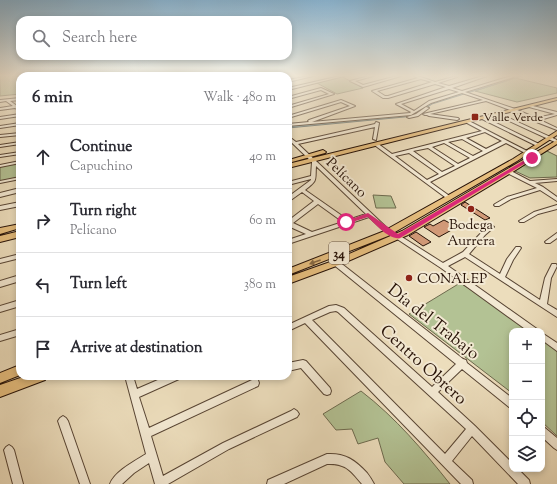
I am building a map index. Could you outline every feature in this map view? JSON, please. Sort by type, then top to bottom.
[{"type":"main road","points":[[292,165],[457,119],[541,99]]},
{"type":"main road","points":[[375,142],[468,122],[557,99]]},
{"type":"main road","name":"34","points":[[292,271],[394,234],[449,198],[515,160],[557,133]]},
{"type":"main road","name":"34","points":[[292,280],[336,263],[394,234],[489,184],[557,142]]},
{"type":"main road","points":[[292,160],[311,159]]},
{"type":"main road","points":[[509,172],[507,169],[514,164],[515,160]]},
{"type":"main road","points":[[489,184],[489,180],[500,174],[499,169]]},
{"type":"main road","points":[[0,231],[16,227]]},
{"type":"main road","points":[[0,239],[16,235]]},
{"type":"main road","points":[[336,263],[340,256],[356,250],[364,244]]},
{"type":"main road","points":[[0,378],[16,372]]},
{"type":"main road","points":[[0,391],[30,380]]},
{"type":"street","points":[[0,101],[16,99]]},
{"type":"street","points":[[292,106],[316,99]]},
{"type":"street","points":[[414,112],[398,104],[415,99]]},
{"type":"street","points":[[292,125],[405,115],[414,112],[427,103],[444,99]]},
{"type":"street","points":[[295,144],[378,123],[413,117],[431,105],[449,99]]},
{"type":"street","points":[[481,99],[514,110],[557,129]]},
{"type":"street","points":[[6,100],[16,105]]},
{"type":"street","points":[[425,114],[485,100]]},
{"type":"street","points":[[292,116],[342,101],[353,106],[301,124]]},
{"type":"street","points":[[0,109],[16,106]]},
{"type":"street","points":[[530,106],[557,113]]},
{"type":"street","points":[[420,113],[457,119]]},
{"type":"street","points":[[535,120],[557,113]]},
{"type":"street","points":[[498,114],[557,142]]},
{"type":"street","points":[[0,118],[16,116]]},
{"type":"street","points":[[483,118],[539,145]]},
{"type":"street","points":[[468,122],[527,152]]},
{"type":"street","points":[[292,128],[378,123]]},
{"type":"street","points":[[378,123],[375,142],[449,198]]},
{"type":"street","points":[[0,127],[16,125]]},
{"type":"street","points":[[392,156],[486,131]]},
{"type":"street","points":[[0,136],[16,134]]},
{"type":"street","points":[[462,137],[486,151]]},
{"type":"street","name":"Pelícano","points":[[292,141],[368,214],[394,234],[443,266],[530,328]]},
{"type":"street","points":[[445,142],[472,158]]},
{"type":"street","points":[[427,182],[506,142]]},
{"type":"street","points":[[0,146],[16,144]]},
{"type":"street","points":[[428,146],[458,166]]},
{"type":"street","points":[[410,151],[442,174]]},
{"type":"street","points":[[0,156],[16,153]]},
{"type":"street","points":[[292,197],[312,182],[314,177],[311,159]]},
{"type":"street","points":[[0,166],[16,163]]},
{"type":"street","points":[[509,172],[541,188],[556,198]]},
{"type":"street","points":[[292,183],[314,177]]},
{"type":"street","points":[[0,182],[16,179]]},
{"type":"street","points":[[530,182],[557,180]]},
{"type":"street","points":[[497,205],[509,198],[541,188]]},
{"type":"street","points":[[302,190],[346,222]]},
{"type":"street","points":[[0,195],[16,191]]},
{"type":"street","points":[[292,222],[318,202]]},
{"type":"street","points":[[0,208],[16,205]]},
{"type":"street","points":[[522,221],[536,213],[557,207]]},
{"type":"street","points":[[292,241],[368,214]]},
{"type":"street","points":[[292,225],[312,234]]},
{"type":"street","points":[[443,266],[465,254],[491,227]]},
{"type":"street","points":[[548,242],[557,235]]},
{"type":"street","points":[[502,277],[510,259],[518,248]]},
{"type":"street","points":[[465,254],[557,314]]},
{"type":"street","points":[[0,261],[16,257]]},
{"type":"street","name":"Día del Trabajo","points":[[336,263],[509,402]]},
{"type":"street","points":[[543,304],[548,278],[554,266]]},
{"type":"street","points":[[0,284],[16,279]]},
{"type":"street","points":[[0,309],[16,304]]},
{"type":"street","name":"Centro Obrero","points":[[292,326],[332,308],[341,310],[472,429],[525,484]]},
{"type":"street","points":[[307,320],[468,484]]},
{"type":"street","points":[[0,338],[16,333]]},
{"type":"street","points":[[545,338],[557,347]]},
{"type":"street","points":[[292,366],[303,364],[328,391]]},
{"type":"street","points":[[432,392],[463,364]]},
{"type":"street","points":[[130,380],[160,483],[226,446],[294,414]]},
{"type":"street","points":[[134,395],[167,380]]},
{"type":"street","points":[[146,434],[255,383]]},
{"type":"street","points":[[63,421],[85,484]]},
{"type":"street","points":[[446,462],[472,429]]},
{"type":"street","points":[[545,434],[557,445]]},
{"type":"street","points":[[9,450],[18,484]]},
{"type":"street","points":[[115,484],[130,469],[152,456]]},
{"type":"street","points":[[272,484],[327,459],[335,458],[349,463],[368,484]]},
{"type":"green space","points":[[504,99],[532,99],[517,102]]},
{"type":"green space","points":[[547,151],[557,156],[557,177],[530,178],[515,171]]},
{"type":"green space","points":[[16,163],[16,179],[0,182],[0,166]]},
{"type":"green space","points":[[373,195],[391,196],[396,208],[376,208]]},
{"type":"green space","points":[[460,283],[500,307],[528,328],[509,328],[509,391],[409,314]]},
{"type":"green space","points":[[545,341],[557,350],[557,436],[545,425]]},
{"type":"green space","points":[[361,391],[386,412],[430,459],[450,484],[404,484],[385,462],[378,438],[358,444],[352,429],[336,430],[323,414]]},
{"type":"water","points":[[442,99],[449,99],[432,104],[415,116],[292,128],[292,126],[411,114],[425,104]]},
{"type":"building","name":"Bodega Aurrera","points":[[465,202],[490,218],[485,220],[461,205]]},
{"type":"building","points":[[444,220],[457,227],[439,237],[424,227],[430,224],[433,226]]},
{"type":"building","points":[[416,232],[431,242],[423,246],[409,236]]},
{"type":"place","name":"Valle Verde","points":[[475,117]]},
{"type":"place","name":"Bodega Aurrera","points":[[471,209]]},
{"type":"place","name":"CONALEP","points":[[409,278]]},
{"type":"route","points":[[346,222],[368,214],[384,228],[398,237],[532,158]]}]
